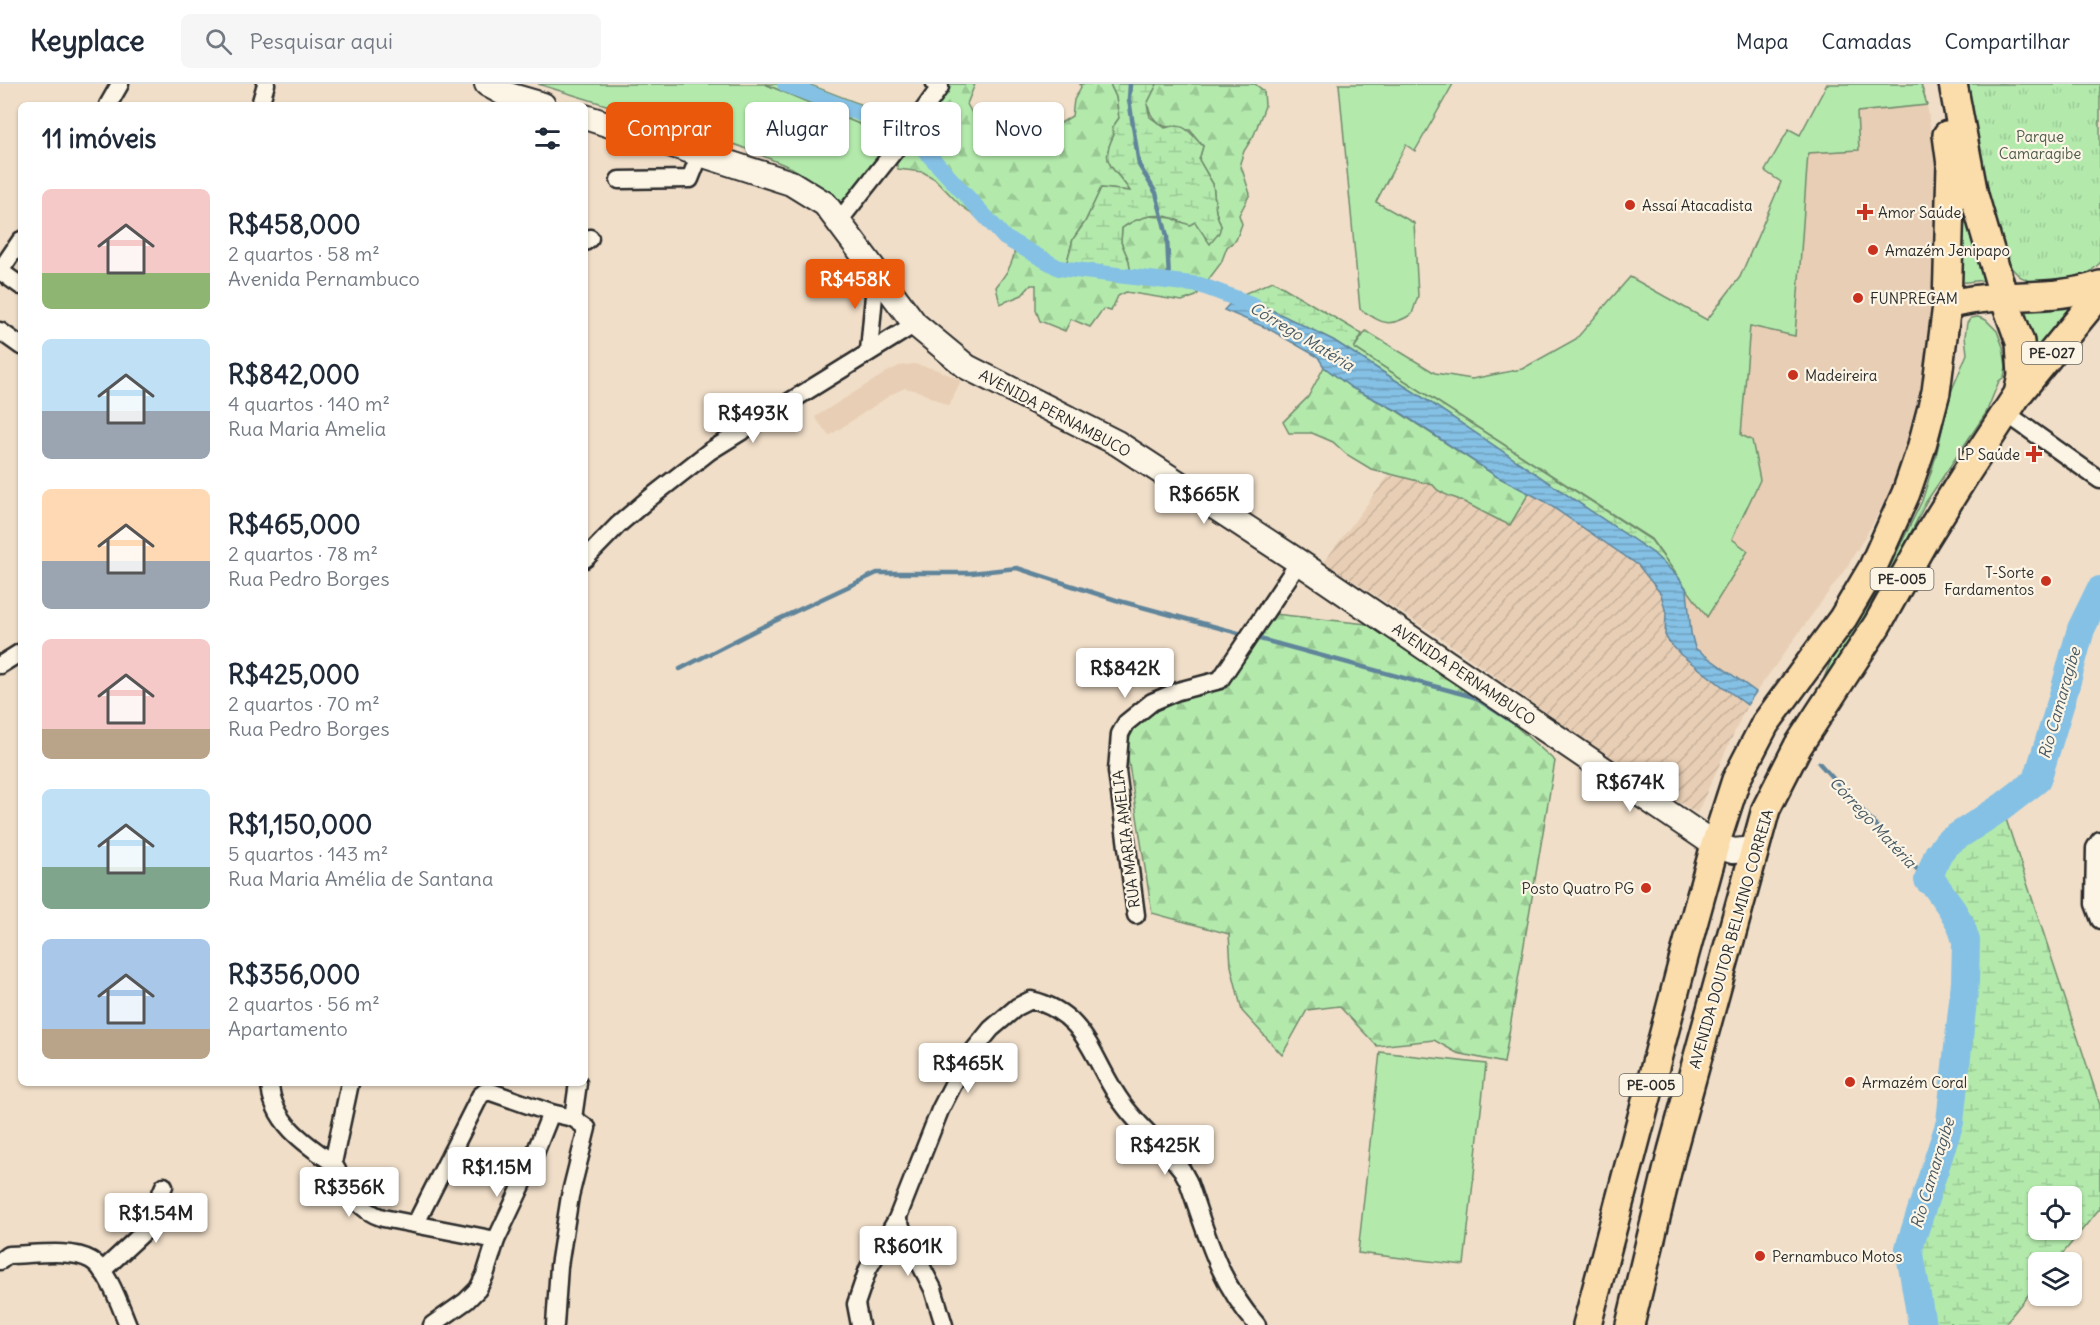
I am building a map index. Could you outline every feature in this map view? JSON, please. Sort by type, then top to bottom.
[{"type":"main road","name":"PE-005","points":[[1587,1325],[1715,845],[1736,780],[1765,724],[1843,618],[1872,569],[1906,493],[1934,402],[1947,305],[1950,165],[1938,84]]},
{"type":"main road","name":"AVENIDA DOUTOR BELMINO CORREIA","points":[[1630,1325],[1672,1151],[1766,809],[1798,746],[1876,625],[1923,541],[2012,404],[2022,376],[2020,342],[2004,298],[1974,195],[1953,84]]},
{"type":"main road","points":[[1947,305],[1979,298],[2076,291],[2100,285]]},
{"type":"main road","name":"PE-027","points":[[2012,404],[2095,310]]},
{"type":"street","points":[[110,102],[120,84]]},
{"type":"street","points":[[261,102],[266,84]]},
{"type":"street","points":[[487,84],[505,94],[533,102]]},
{"type":"street","points":[[839,221],[895,150],[938,85]]},
{"type":"street","name":"AVENIDA PERNAMBUCO","points":[[588,118],[606,124]]},
{"type":"street","points":[[619,180],[690,179],[699,156]]},
{"type":"street","name":"AVENIDA PERNAMBUCO","points":[[706,156],[791,183],[825,204],[915,324],[967,367],[1117,443],[1299,562],[1715,845]]},
{"type":"street","points":[[18,244],[0,271],[18,284]]},
{"type":"street","points":[[870,351],[876,273]]},
{"type":"street","points":[[588,556],[618,525],[710,451],[915,324]]},
{"type":"street","points":[[0,331],[18,344]]},
{"type":"street","points":[[2012,404],[2100,480]]},
{"type":"street","name":"RUA MARIA AMELIA","points":[[1136,915],[1117,771],[1120,734],[1136,712],[1152,702],[1178,691],[1220,680],[1299,562]]},
{"type":"street","points":[[0,665],[18,654]]},
{"type":"street","points":[[2100,840],[2095,848],[2094,904],[2100,920]]},
{"type":"street","points":[[1715,845],[1733,851],[1755,849]]},
{"type":"street","points":[[860,1325],[856,1304],[868,1269],[899,1215],[940,1110],[965,1061],[978,1043],[1003,1017],[1031,1000],[1060,1011],[1084,1035],[1121,1102],[1182,1170],[1188,1181],[1214,1260],[1231,1290],[1257,1325]]},
{"type":"street","points":[[270,1086],[279,1113],[293,1134],[333,1163],[356,1202],[370,1214],[496,1240]]},
{"type":"street","points":[[333,1163],[349,1086]]},
{"type":"street","points":[[573,1118],[578,1086]]},
{"type":"street","points":[[416,1223],[480,1096],[485,1092],[573,1118],[587,1128],[570,1196],[559,1266],[555,1325]]},
{"type":"street","points":[[432,1325],[466,1301],[478,1289],[496,1240],[523,1183],[551,1113]]},
{"type":"street","points":[[102,1271],[145,1231],[164,1186]]},
{"type":"street","points":[[899,1215],[929,1280],[944,1325]]},
{"type":"street","points":[[0,1261],[8,1256],[69,1254],[92,1260],[102,1271],[117,1297],[128,1325]]},
{"type":"shaded area","points":[[1927,105],[1938,179],[1940,227],[1929,376],[1906,460],[1872,525],[1846,568],[1756,692],[1695,648],[1691,633],[1687,590],[1707,617],[1748,551],[1732,539],[1760,480],[1752,440],[1741,435],[1750,326],[1795,336],[1808,153],[1856,112]]},
{"type":"shaded area","points":[[914,364],[935,369],[961,380],[949,406],[918,391],[905,388],[892,394],[829,436],[815,417],[887,372],[899,366]]},
{"type":"shaded area","points":[[1389,475],[1433,485],[1438,491],[1509,525],[1529,493],[1610,544],[1638,565],[1661,594],[1666,613],[1666,635],[1669,642],[1681,655],[1747,705],[1697,813],[1635,776],[1441,638],[1324,562]]},
{"type":"green space","points":[[538,84],[765,84],[807,102],[745,102],[745,148],[733,144],[733,102],[606,102],[606,105]]},
{"type":"green space","points":[[765,84],[808,84],[861,104],[861,125],[849,120],[849,102],[807,102]]},
{"type":"green space","points":[[948,84],[975,84],[967,104],[973,115],[973,156],[1064,156],[1064,121],[1072,116],[1074,100],[1081,87],[1080,84],[1110,84],[1116,97],[1119,118],[1112,128],[1114,135],[1109,145],[1108,159],[1114,171],[1130,191],[1101,188],[1085,222],[1073,239],[1065,269],[1130,276],[1129,261],[1121,242],[1122,228],[1133,221],[1148,216],[1173,218],[1179,222],[1195,222],[1200,228],[1221,226],[1216,212],[1213,184],[1199,160],[1203,146],[1190,130],[1163,125],[1153,118],[1150,112],[1147,104],[1157,84],[1255,84],[1264,91],[1265,106],[1240,163],[1250,194],[1239,215],[1242,224],[1236,240],[1227,247],[1221,263],[1196,296],[1182,301],[1126,292],[1118,296],[1111,311],[1103,309],[1090,327],[1071,319],[1065,331],[1040,321],[1036,310],[1036,285],[1031,285],[1022,295],[1000,304],[996,287],[1013,259],[1015,248],[960,205],[935,179],[923,172],[898,169],[895,159],[897,156],[961,156],[961,102],[934,102]]},
{"type":"green space","points":[[1110,84],[1157,84],[1147,104],[1150,117],[1165,128],[1183,127],[1203,146],[1199,160],[1213,184],[1216,212],[1221,226],[1219,233],[1210,244],[1195,222],[1190,225],[1166,216],[1159,216],[1146,217],[1127,224],[1122,228],[1121,242],[1129,261],[1131,276],[1065,269],[1073,239],[1085,222],[1101,188],[1130,191],[1108,160],[1109,145],[1114,135],[1112,128],[1119,118],[1116,97]]},
{"type":"green space","points":[[1339,84],[1453,84],[1415,151],[1406,145],[1376,202],[1414,223],[1418,296],[1412,314],[1397,322],[1380,321],[1360,309]]},
{"type":"green space","points":[[1827,84],[1921,84],[1927,105],[1857,112],[1859,150],[1808,153],[1795,336],[1750,326],[1741,435],[1752,440],[1760,480],[1732,539],[1748,551],[1707,617],[1651,539],[1354,348],[1366,331],[1435,373],[1472,379],[1522,369],[1576,339],[1630,277],[1707,320],[1740,277],[1781,182],[1765,171],[1789,129],[1800,135]]},
{"type":"green space","name":"Parque Camaragibe","points":[[1966,84],[2100,84],[2100,263],[2081,280],[2031,282],[2019,276],[2004,260],[1994,230]]},
{"type":"green space","points":[[849,120],[861,125],[861,156],[884,156],[844,204],[792,168],[763,156],[849,156]]},
{"type":"green space","points":[[1960,189],[1985,280],[1958,283]]},
{"type":"green space","points":[[1273,281],[1362,334],[1354,348],[1651,540],[1678,577],[1653,553],[1428,401],[1333,340],[1241,295]]},
{"type":"green space","points":[[2088,300],[2039,357],[2022,307]]},
{"type":"green space","points":[[1978,317],[1986,320],[1997,331],[2003,347],[2006,367],[2004,377],[1999,381],[1986,413],[1926,502],[1880,595],[1824,678],[1831,660],[1877,593],[1922,501],[1936,456],[1951,392],[1967,354],[1965,336],[1967,323],[1971,318]]},
{"type":"green space","points":[[1324,367],[1352,388],[1397,411],[1496,476],[1529,493],[1510,525],[1443,493],[1433,485],[1371,469],[1346,454],[1333,442],[1312,433],[1289,433],[1283,422],[1308,397]]},
{"type":"green space","points":[[1274,614],[1367,624],[1465,681],[1555,761],[1504,1063],[1457,1053],[1434,1040],[1377,1046],[1339,1006],[1307,1010],[1282,1055],[1242,1011],[1231,966],[1229,934],[1152,913],[1126,745],[1146,706],[1209,690],[1252,646]]},
{"type":"green space","points":[[2002,807],[2100,1105],[2100,1208],[2082,1230],[2082,1186],[2028,1186],[2028,1240],[2074,1240],[2064,1252],[2028,1252],[2028,1295],[2004,1325],[1953,1325],[1951,1323],[1922,1325],[1909,1248],[1950,1122],[1965,982],[1966,941],[1961,925],[1935,885],[1928,880],[1938,854],[1947,843]]},
{"type":"green space","points":[[1380,1052],[1486,1064],[1464,1265],[1358,1253]]},
{"type":"water","points":[[1241,295],[1333,340],[1428,401],[1653,553],[1678,577],[1687,590],[1691,633],[1695,648],[1756,692],[1747,705],[1681,655],[1669,642],[1665,635],[1666,613],[1661,594],[1638,565],[1542,500],[1496,476],[1398,411],[1352,388],[1324,367],[1318,357],[1269,329],[1224,310]]},
{"type":"waterway","name":"Córrego Matéria","points":[[785,84],[877,120],[916,141],[1005,238],[1059,268],[1200,285],[1254,305]]},
{"type":"waterway","points":[[1130,84],[1129,99],[1139,165],[1156,193],[1167,236],[1169,280]]},
{"type":"waterway","points":[[680,669],[762,627],[877,573],[971,573],[1017,568],[1116,600],[1242,634]]},
{"type":"waterway","name":"Rio Camaragibe","points":[[1922,1325],[1909,1248],[1950,1122],[1965,982],[1966,941],[1961,925],[1950,906],[1935,885],[1928,880],[1938,854],[1947,843],[2002,807],[2037,780],[2081,629],[2100,590]]},
{"type":"waterway","points":[[1256,638],[1474,697],[1516,724]]},
{"type":"waterway","name":"Córrego Matéria","points":[[1819,763],[1928,880]]},
{"type":"place","name":"Assaí Atacadista","points":[[1630,205]]},
{"type":"place","name":"Amor Saúde","points":[[1865,212]]},
{"type":"place","name":"Amazém Jenipapo","points":[[1873,250]]},
{"type":"place","name":"FUNPRECAM","points":[[1858,298]]},
{"type":"place","name":"Madeireira","points":[[1793,375]]},
{"type":"place","name":"LP Saúde","points":[[2034,454]]},
{"type":"place","name":"T-Sorte Fardamentos","points":[[2046,581]]},
{"type":"place","name":"Posto Quatro PG","points":[[1646,888]]},
{"type":"place","name":"Armazém Coral","points":[[1850,1082]]},
{"type":"place","name":"Pernambuco Motos","points":[[1760,1256]]}]
